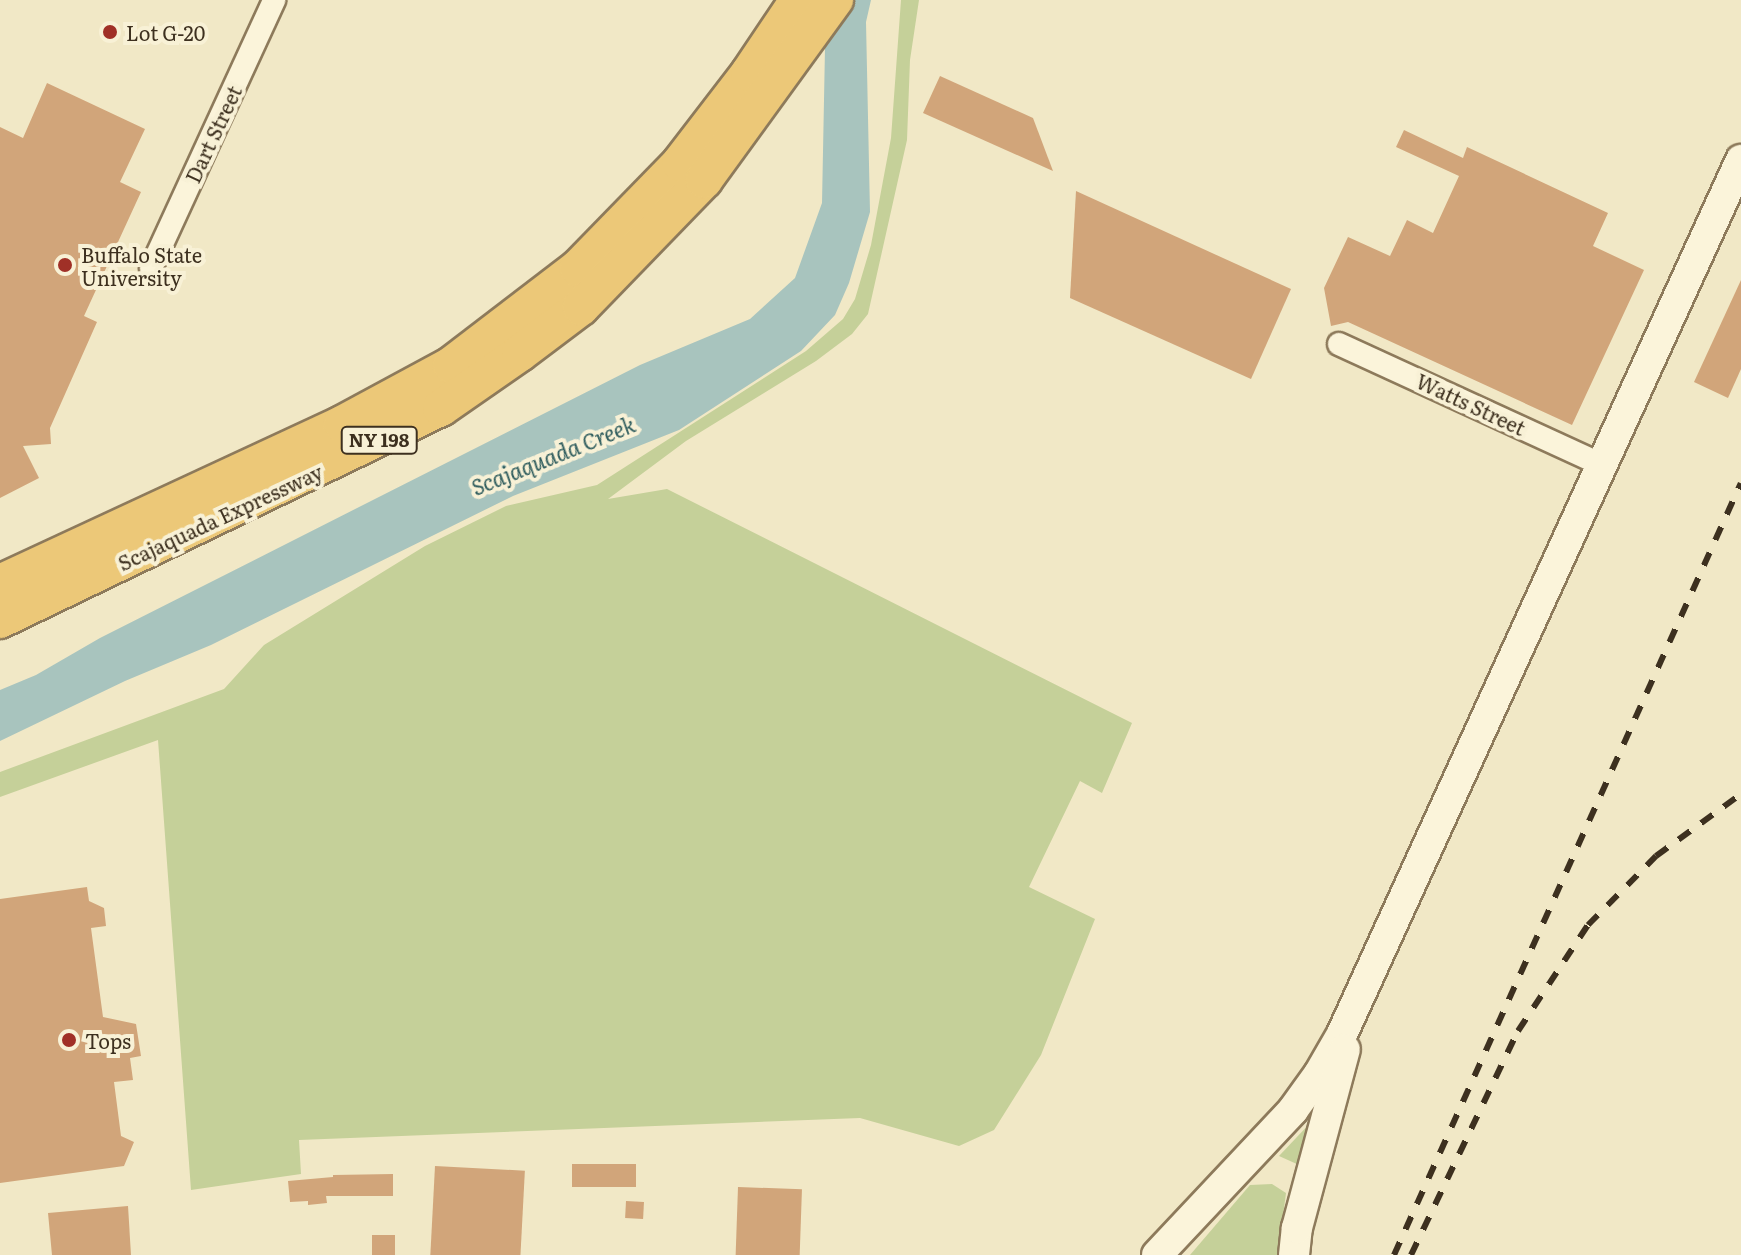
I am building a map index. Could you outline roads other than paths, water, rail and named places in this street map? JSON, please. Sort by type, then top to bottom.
[{"type":"highway","name":"Scajaquada Expressway","points":[[0,583],[342,424],[451,365],[578,268],[692,172],[749,73],[798,0]]},
{"type":"highway","name":"Scajaquada Expressway","points":[[0,620],[441,408],[581,307],[835,0]]},
{"type":"main road","points":[[1157,1255],[1293,1110],[1319,1074],[1355,1008],[1741,160]]},
{"type":"main road","points":[[1294,1255],[1297,1228],[1355,1008]]},
{"type":"street","name":"Dart Street","points":[[151,268],[274,0]]},
{"type":"street","name":"Watts Street","points":[[1339,344],[1602,465]]},
{"type":"water","name":"Scajaquada Creek","points":[[816,0],[871,0],[866,22],[870,212],[849,283],[835,315],[801,351],[679,430],[513,496],[211,645],[125,681],[0,741],[0,690],[36,675],[100,638],[640,365],[750,319],[795,278],[822,203],[825,48]]},
{"type":"railway","points":[[1394,1255],[1741,483]]},
{"type":"railway","points":[[1411,1255],[1518,1031],[1588,925],[1656,856],[1741,794]]},
{"type":"place","name":"Lot G-20","points":[[110,32]]},
{"type":"place","name":"Buffalo State University","points":[[65,265]]},
{"type":"place","name":"Tops","points":[[69,1040]]}]
